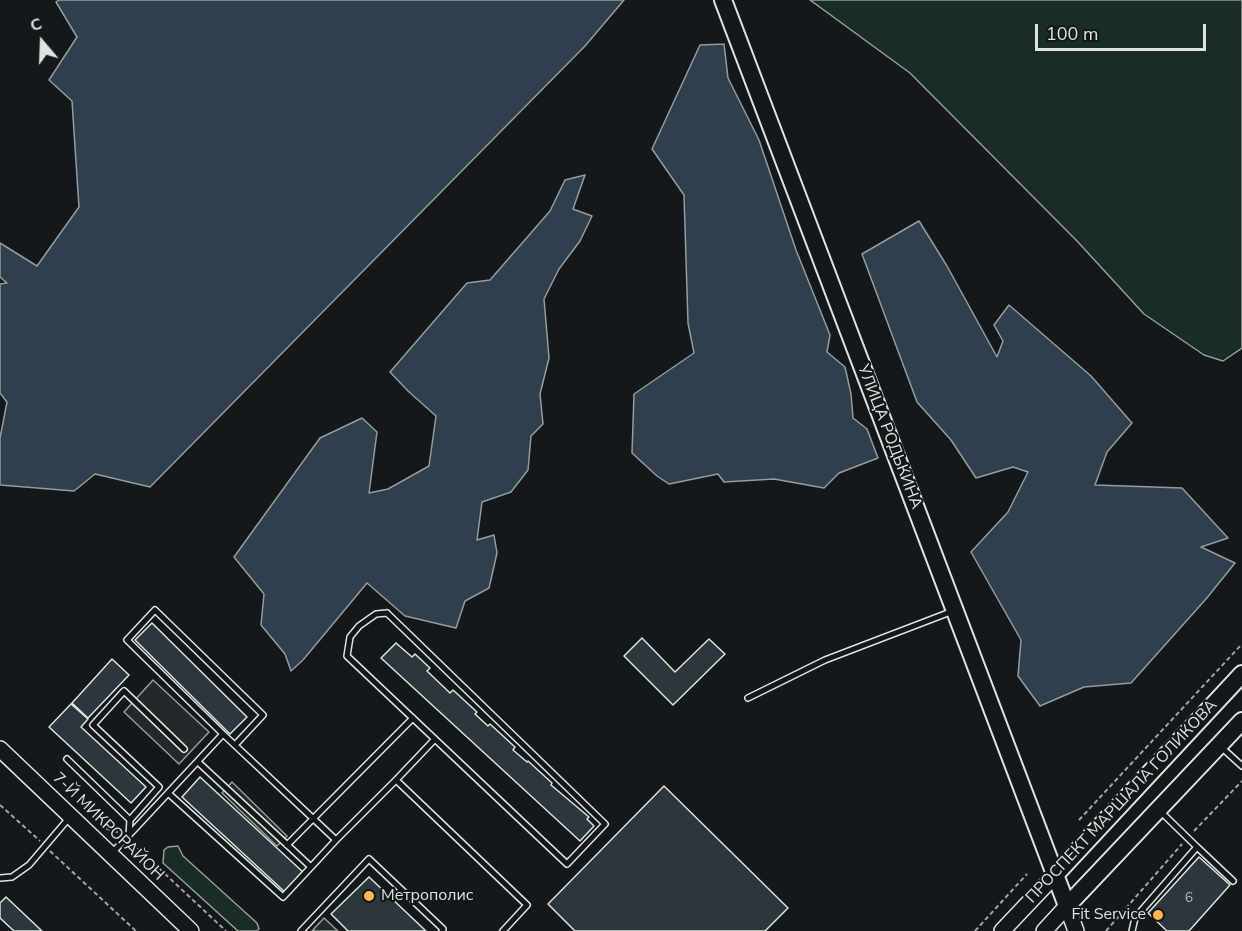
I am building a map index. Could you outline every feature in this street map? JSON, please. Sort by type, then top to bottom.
[{"type":"main road","name":"УЛИЦА РОДЬКИНА","points":[[723,0],[1067,906]]},
{"type":"main road","name":"ПРОСПЕКТ МАРШАЛА ГОЛИКОВА","points":[[1054,875],[1242,674]]},
{"type":"main road","name":"ПРОСПЕКТ МАРШАЛА ГОЛИКОВА","points":[[1067,906],[1242,721]]},
{"type":"street","name":"7-Й МИКРОРАЙОН","points":[[0,749],[191,931]]},
{"type":"street","name":"ПРОСПЕКТ МАРШАЛА ГОЛИКОВА","points":[[1002,931],[1054,875]]},
{"type":"street","name":"ПРОСПЕКТ МАРШАЛА ГОЛИКОВА","points":[[1044,931],[1067,906]]},
{"type":"street","points":[[1067,906],[1076,931]]},
{"type":"lane","points":[[235,745],[263,715],[155,610],[127,640],[223,734],[336,840]]},
{"type":"lane","points":[[748,698],[825,660],[955,610]]},
{"type":"lane","points":[[387,613],[605,824],[567,864],[435,739],[347,656],[350,637],[359,626],[376,614],[387,613]]},
{"type":"lane","points":[[129,836],[130,820],[159,787],[93,725],[124,692],[184,749]]},
{"type":"lane","points":[[287,845],[412,718]]},
{"type":"lane","points":[[111,854],[223,734]]},
{"type":"lane","points":[[168,794],[283,897],[435,739]]},
{"type":"lane","points":[[1219,746],[1242,766]]},
{"type":"lane","points":[[67,759],[130,820]]},
{"type":"lane","points":[[198,762],[311,867]]},
{"type":"lane","points":[[396,780],[527,905],[503,931]]},
{"type":"lane","points":[[1159,810],[1186,839],[1233,880]]},
{"type":"lane","points":[[0,878],[12,877],[29,865],[71,816]]},
{"type":"lane","points":[[1132,931],[1136,918],[1197,848]]},
{"type":"lane","points":[[301,931],[369,859],[443,929],[442,931]]},
{"type":"path","points":[[1079,820],[1242,644]]},
{"type":"path","points":[[1106,931],[1186,839],[1242,782]]},
{"type":"path","points":[[0,805],[136,931]]},
{"type":"path","points":[[975,931],[1027,874]]},
{"type":"green space","points":[[810,0],[1242,0],[1242,348],[1223,361],[1204,355],[1144,314],[1077,241],[910,73]]},
{"type":"green space","points":[[178,846],[183,856],[257,923],[259,929],[238,931],[163,863],[164,850]]},
{"type":"shaded area","points":[[153,680],[209,732],[179,764],[124,712]]},
{"type":"shaded area","points":[[232,782],[287,836],[277,846],[222,793]]},
{"type":"shaded area","points":[[324,918],[338,931],[312,931]]},
{"type":"water","points":[[59,0],[624,0],[585,46],[150,487],[95,474],[74,491],[0,485],[0,438],[7,402],[0,393],[0,284],[7,283],[0,277],[0,243],[37,266],[79,207],[72,101],[49,80],[77,37],[56,2]]},
{"type":"water","points":[[724,44],[728,78],[759,140],[796,250],[830,335],[827,352],[845,367],[853,418],[867,429],[878,458],[839,473],[824,488],[774,479],[724,482],[718,474],[669,484],[632,453],[634,394],[694,353],[688,323],[684,195],[652,149],[700,45]]},
{"type":"water","points":[[585,175],[573,209],[592,216],[580,241],[559,269],[544,299],[549,358],[540,394],[543,424],[531,436],[528,470],[511,492],[482,502],[477,540],[494,535],[497,553],[489,588],[465,601],[456,628],[405,616],[367,583],[303,660],[291,671],[285,654],[261,625],[264,594],[234,557],[320,438],[362,418],[377,432],[369,493],[388,489],[429,466],[436,416],[390,372],[467,283],[490,280],[550,211],[565,180]]},
{"type":"water","points":[[919,221],[947,266],[997,357],[1003,341],[994,325],[1009,305],[1091,376],[1132,423],[1107,452],[1095,485],[1182,488],[1228,538],[1201,547],[1235,563],[1131,683],[1084,687],[1040,706],[1018,676],[1021,640],[971,552],[1008,512],[1028,472],[1013,467],[976,478],[951,440],[917,402],[862,254]]},
{"type":"building","points":[[152,623],[247,717],[230,734],[135,640]]},
{"type":"building","points":[[642,638],[675,672],[709,639],[725,654],[673,705],[624,656]]},
{"type":"building","points":[[396,643],[412,657],[415,654],[430,668],[427,671],[450,693],[453,690],[477,712],[475,714],[488,726],[490,724],[515,747],[513,750],[589,817],[587,819],[594,826],[580,841],[381,658]]},
{"type":"building","points":[[112,659],[129,675],[88,718],[72,703]]},
{"type":"building","points":[[71,704],[88,719],[81,727],[146,787],[131,803],[49,727]]},
{"type":"building","points":[[200,777],[304,873],[286,893],[182,797]]},
{"type":"building","points":[[664,786],[788,908],[765,931],[575,931],[548,904]]},
{"type":"building","points":[[1199,857],[1230,885],[1189,931],[1167,931],[1148,913]]},
{"type":"building","name":"Метрополис","points":[[369,877],[426,931],[348,931],[331,914]]},
{"type":"building","points":[[6,897],[42,931],[14,931],[0,918],[0,903]]},
{"type":"place","name":"Метрополис","points":[[369,896]]},
{"type":"place","name":"Fit Service","points":[[1158,915]]}]
